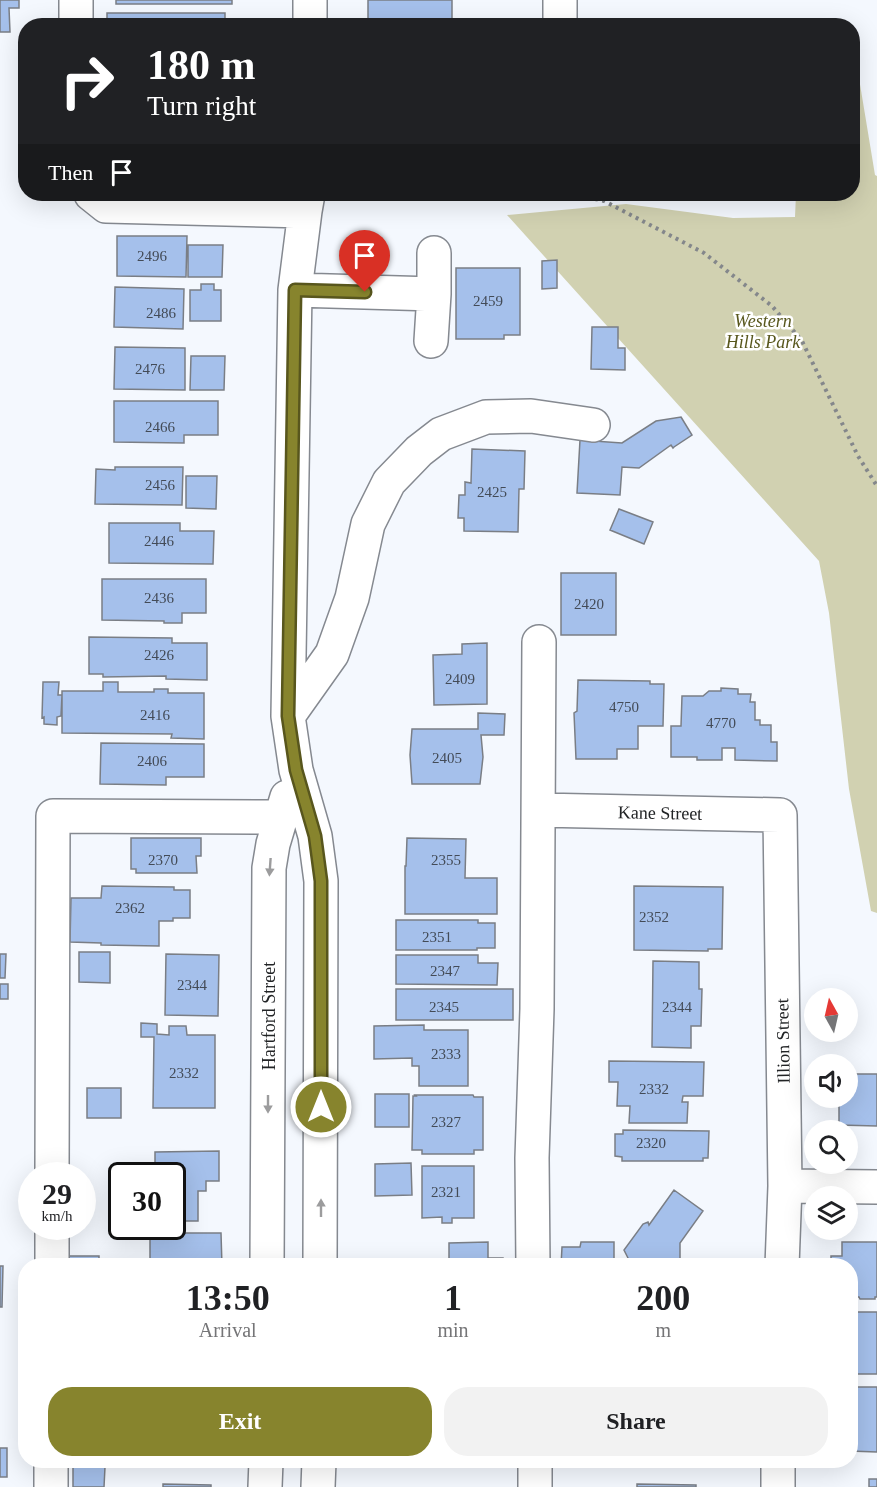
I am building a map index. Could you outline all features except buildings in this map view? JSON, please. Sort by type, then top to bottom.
[{"type":"street","points":[[76,0],[76,18]]},
{"type":"street","points":[[310,0],[310,18]]},
{"type":"street","points":[[560,0],[560,18]]},
{"type":"street","points":[[100,201],[106,206],[306,202]]},
{"type":"street","name":"Hartford Street","points":[[306,202],[295,290],[288,716],[296,770],[315,836],[321,881],[320,1258]]},
{"type":"street","points":[[430,341],[434,294],[434,254]]},
{"type":"street","points":[[295,290],[434,294]]},
{"type":"street","points":[[288,716],[332,654],[352,598],[368,525],[383,493],[389,482],[419,451],[441,434],[486,417],[531,416],[593,425]]},
{"type":"street","points":[[533,1258],[532,1158],[537,1009],[539,642]]},
{"type":"street","name":"Hartford Street","points":[[267,1258],[269,868],[273,844],[296,770]]},
{"type":"street","name":"Kane Street","points":[[539,810],[780,815]]},
{"type":"street","name":"Illion Street","points":[[780,815],[784,1186],[782,1258]]},
{"type":"street","points":[[52,1162],[53,816],[281,817]]},
{"type":"street","points":[[784,1186],[877,1187]]},
{"type":"street","points":[[52,1240],[52,1258]]},
{"type":"street","points":[[51,1468],[51,1487]]},
{"type":"street","points":[[266,1468],[266,1487]]},
{"type":"street","points":[[318,1487],[319,1468]]},
{"type":"street","points":[[535,1468],[535,1487]]},
{"type":"street","points":[[778,1468],[778,1487]]},
{"type":"path","points":[[604,201],[705,253],[772,306],[802,342],[858,456],[877,486]]},
{"type":"green space","name":"Western Hills Park","points":[[860,84],[877,176],[877,913],[871,911],[849,789],[829,613],[819,561],[507,215],[626,204],[733,218],[795,217],[796,201],[860,201]]},
{"type":"route","points":[[321,1107],[321,881],[315,836],[296,770],[288,716],[295,290],[365,292]]}]
